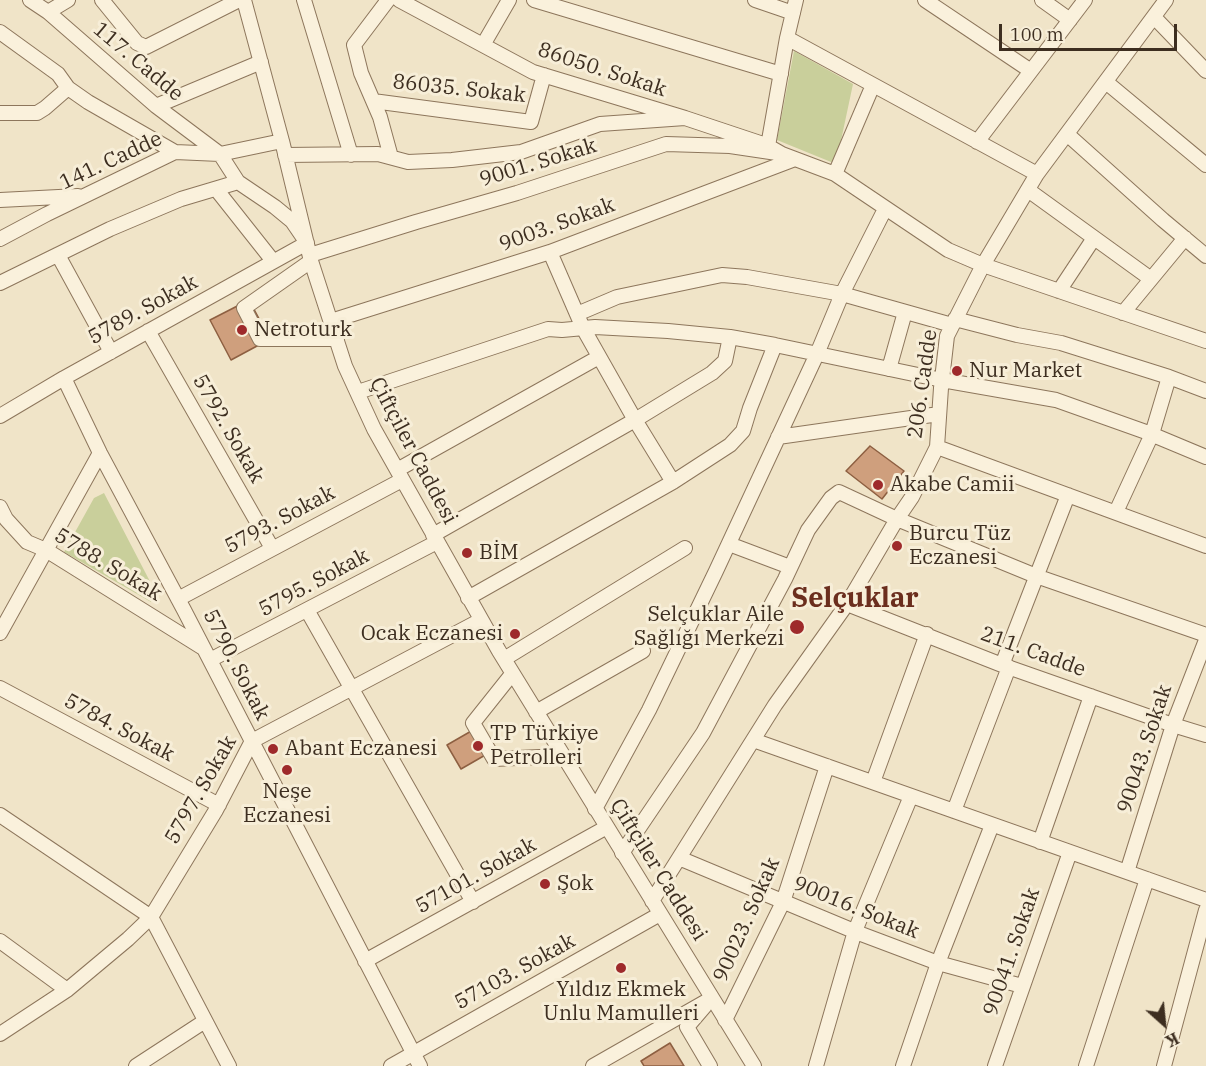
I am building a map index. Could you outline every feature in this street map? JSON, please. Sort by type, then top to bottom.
[{"type":"street","name":"117. Cadde","points":[[30,0],[48,12],[156,106],[220,154]]},
{"type":"street","points":[[48,12],[68,0]]},
{"type":"street","points":[[102,0],[137,43],[146,47],[242,0]]},
{"type":"street","name":"Çiftçiler Caddesi","points":[[242,0],[284,148],[309,253],[345,366],[374,429],[504,660],[754,1066]]},
{"type":"street","points":[[304,0],[351,154]]},
{"type":"street","points":[[388,0],[354,45],[361,73],[380,117],[391,157]]},
{"type":"street","name":"86050. Sokak","points":[[399,0],[423,5],[483,45],[533,72],[685,118],[768,146],[788,156]]},
{"type":"street","points":[[483,45],[509,0]]},
{"type":"street","points":[[534,0],[781,74]]},
{"type":"street","points":[[756,0],[795,6],[768,146]]},
{"type":"street","points":[[925,0],[1031,72]]},
{"type":"street","points":[[1042,0],[1070,20]]},
{"type":"street","points":[[978,142],[1085,0]]},
{"type":"street","name":"206. Cadde","points":[[652,901],[775,705],[848,604],[912,497],[937,447],[947,336],[983,265],[1037,174],[1166,0]]},
{"type":"street","points":[[1154,17],[1206,71]]},
{"type":"street","points":[[0,32],[58,74],[68,88],[88,102],[175,152]]},
{"type":"street","points":[[787,38],[1037,174]]},
{"type":"street","points":[[156,106],[261,62]]},
{"type":"street","name":"86035. Sokak","points":[[373,101],[531,122],[544,75]]},
{"type":"street","points":[[1107,82],[1206,165]]},
{"type":"street","points":[[835,174],[873,85]]},
{"type":"street","points":[[0,113],[37,113],[68,88]]},
{"type":"street","name":"141. Cadde","points":[[0,239],[175,152],[220,154],[284,148],[378,154],[408,162],[452,160],[521,152],[600,124],[685,118]]},
{"type":"street","points":[[1067,134],[1206,256]]},
{"type":"street","name":"9001. Sokak","points":[[309,253],[517,193],[666,144],[730,146],[788,156]]},
{"type":"street","points":[[220,154],[238,182],[292,221],[309,253],[244,308],[260,339],[337,339]]},
{"type":"street","points":[[788,156],[835,174],[948,250],[983,265],[1206,341]]},
{"type":"street","name":"9003. Sokak","points":[[331,321],[550,252],[788,156]]},
{"type":"street","points":[[0,284],[110,229],[181,199],[238,182]]},
{"type":"street","points":[[216,189],[273,261]]},
{"type":"street","points":[[1028,190],[1151,279]]},
{"type":"street","points":[[0,200],[86,196]]},
{"type":"street","points":[[596,809],[649,710],[729,544],[817,354],[842,294],[885,209]]},
{"type":"street","points":[[1059,291],[1094,238]]},
{"type":"street","points":[[1123,313],[1185,238]]},
{"type":"street","points":[[550,252],[583,328],[673,482]]},
{"type":"street","name":"5789. Sokak","points":[[0,416],[273,261],[309,253]]},
{"type":"street","points":[[58,255],[111,352]]},
{"type":"street","points":[[577,314],[617,297],[722,275],[747,277],[842,294],[904,312],[1062,343],[1206,391]]},
{"type":"street","points":[[889,369],[904,312]]},
{"type":"street","points":[[358,392],[548,329],[595,327],[668,331],[729,337],[775,345],[942,380],[1056,400],[1152,434],[1206,457]]},
{"type":"street","name":"5792. Sokak","points":[[148,331],[272,548]]},
{"type":"street","name":"5795. Sokak","points":[[207,655],[307,610],[435,539],[635,420],[712,373],[725,361],[729,337]]},
{"type":"street","points":[[468,597],[673,482],[730,445],[743,431],[775,345]]},
{"type":"street","name":"5793. Sokak","points":[[178,599],[400,475],[599,357]]},
{"type":"street","points":[[1116,512],[1152,434],[1169,377]]},
{"type":"street","name":"5790. Sokak","points":[[64,378],[100,453],[420,1066]]},
{"type":"street","points":[[778,437],[939,414]]},
{"type":"street","points":[[937,447],[1206,546]]},
{"type":"street","points":[[0,633],[100,453]]},
{"type":"street","points":[[622,852],[703,733],[808,530],[831,498],[839,492],[897,519],[1036,576],[1206,635]]},
{"type":"street","points":[[954,811],[1036,576],[1068,495]]},
{"type":"street","name":"5788. Sokak","points":[[0,507],[6,519],[27,542],[46,550],[207,655]]},
{"type":"street","points":[[729,544],[790,567]]},
{"type":"street","points":[[504,660],[685,548]]},
{"type":"street","name":"211. Cadde","points":[[848,604],[1005,666],[1206,735]]},
{"type":"street","points":[[307,610],[473,902]]},
{"type":"street","name":"5797. Sokak","points":[[0,1034],[67,990],[151,917],[219,805],[252,741],[481,620]]},
{"type":"street","points":[[873,782],[927,634]]},
{"type":"street","name":"90043. Sokak","points":[[1127,872],[1173,725],[1206,640]]},
{"type":"street","points":[[536,712],[643,651]]},
{"type":"street","points":[[513,674],[473,723],[494,759],[563,756]]},
{"type":"street","name":"5784. Sokak","points":[[0,688],[219,805]]},
{"type":"street","points":[[1040,842],[1090,696]]},
{"type":"street","points":[[753,740],[1206,900]]},
{"type":"street","name":"90023. Sokak","points":[[725,1020],[783,902],[827,766]]},
{"type":"street","points":[[816,1066],[855,931],[911,796]]},
{"type":"street","points":[[0,815],[151,917],[229,1066]]},
{"type":"street","points":[[903,1066],[938,963],[992,825]]},
{"type":"street","name":"57101. Sokak","points":[[365,961],[607,827]]},
{"type":"street","name":"90041. Sokak","points":[[995,1066],[1070,852]]},
{"type":"street","name":"90016. Sokak","points":[[679,858],[938,963],[1022,986]]},
{"type":"street","points":[[1086,1066],[1147,879]]},
{"type":"street","points":[[1164,1066],[1206,910]]},
{"type":"street","name":"57103. Sokak","points":[[391,1066],[660,914]]},
{"type":"street","points":[[0,940],[67,990]]},
{"type":"street","points":[[593,1066],[712,998]]},
{"type":"street","points":[[710,1066],[687,1027],[712,998]]},
{"type":"street","points":[[136,1066],[205,1020]]},
{"type":"green space","points":[[794,51],[853,84],[836,164],[777,140]]},
{"type":"green space","points":[[104,493],[157,595],[151,602],[64,552],[94,498]]},
{"type":"building","points":[[249,300],[270,339],[231,360],[210,320]]},
{"type":"building","name":"Akabe Camii","points":[[870,446],[904,471],[882,499],[846,471]]},
{"type":"building","points":[[480,726],[494,750],[461,769],[447,745]]},
{"type":"building","points":[[670,1043],[684,1066],[644,1066],[641,1061]]},
{"type":"place","name":"Netroturk","points":[[242,330]]},
{"type":"place","name":"Nur Market","points":[[957,371]]},
{"type":"place","name":"Akabe Camii","points":[[878,485]]},
{"type":"place","name":"Burcu Tüz Eczanesi","points":[[897,546]]},
{"type":"place","name":"BİM","points":[[467,553]]},
{"type":"place","name":"Selçuklar Aile Sağlığı Merkezi","points":[[797,627]]},
{"type":"place","name":"Ocak Eczanesi","points":[[515,634]]},
{"type":"place","name":"TP Türkiye Petrolleri","points":[[478,746]]},
{"type":"place","name":"Abant Eczanesi","points":[[273,749]]},
{"type":"place","name":"Neşe Eczanesi","points":[[287,770]]},
{"type":"place","name":"Şok","points":[[545,884]]},
{"type":"place","name":"Yıldız Ekmek Unlu Mamulleri","points":[[621,968]]},
{"type":"district","name":"Selçuklar","points":[[855,599]]}]
